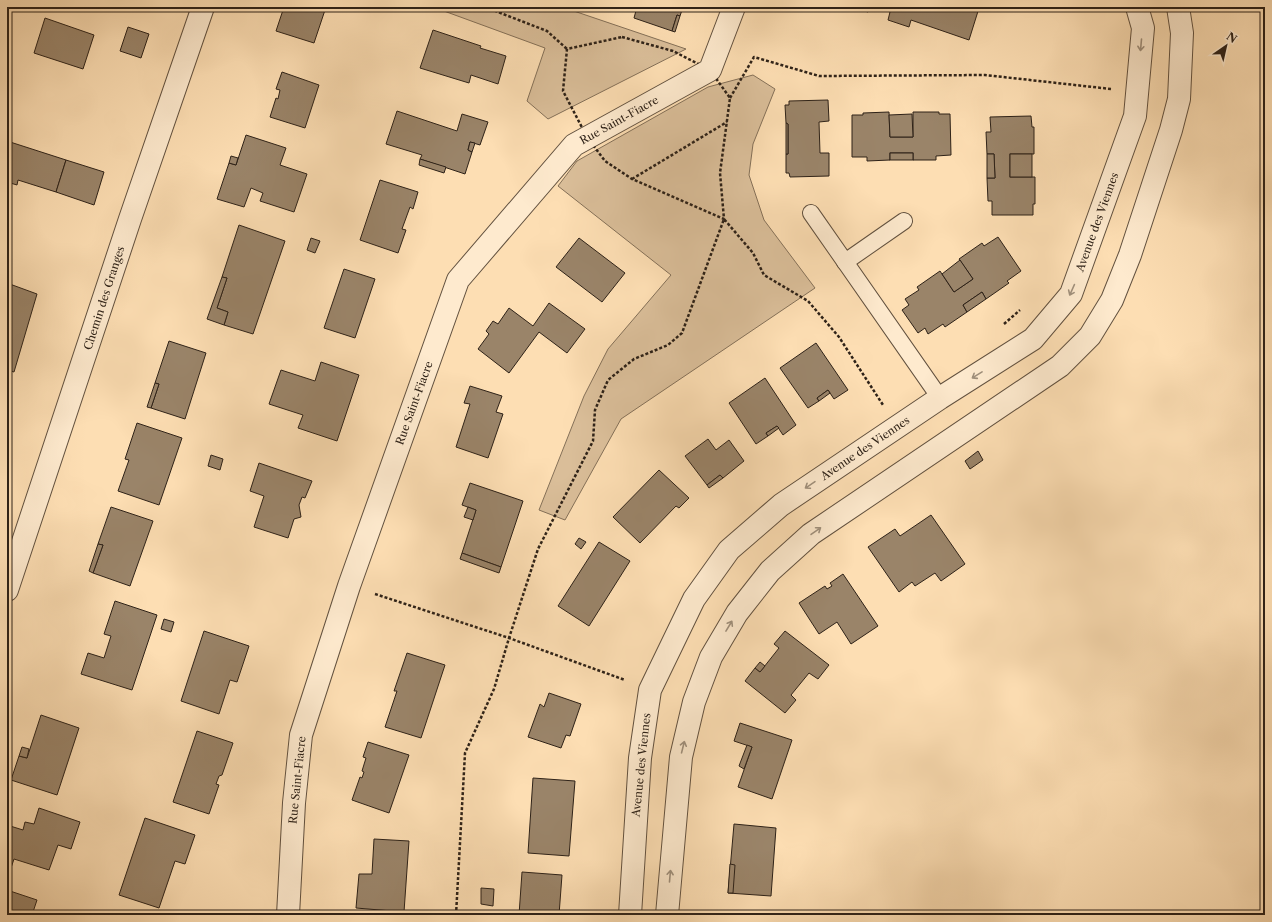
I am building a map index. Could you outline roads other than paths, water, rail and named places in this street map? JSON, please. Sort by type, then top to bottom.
[{"type":"street","name":"Chemin des Granges","points":[[7,590],[130,219],[203,7]]},
{"type":"street","name":"Rue Saint-Fiacre","points":[[288,915],[294,803],[301,735],[349,586],[458,280],[574,145],[710,70],[734,7]]},
{"type":"street","name":"Avenue des Viennes","points":[[630,915],[640,758],[650,690],[694,599],[729,550],[781,505],[940,398],[1033,339],[1071,294],[1135,116],[1143,28],[1137,7]]},
{"type":"street","points":[[667,915],[681,757],[694,702],[711,657],[737,613],[770,571],[811,534],[1060,366],[1090,336],[1112,300],[1130,255],[1171,130],[1179,99],[1182,33],[1178,7]]},
{"type":"lane","points":[[811,213],[940,398]]},
{"type":"lane","points":[[845,262],[904,221]]}]
